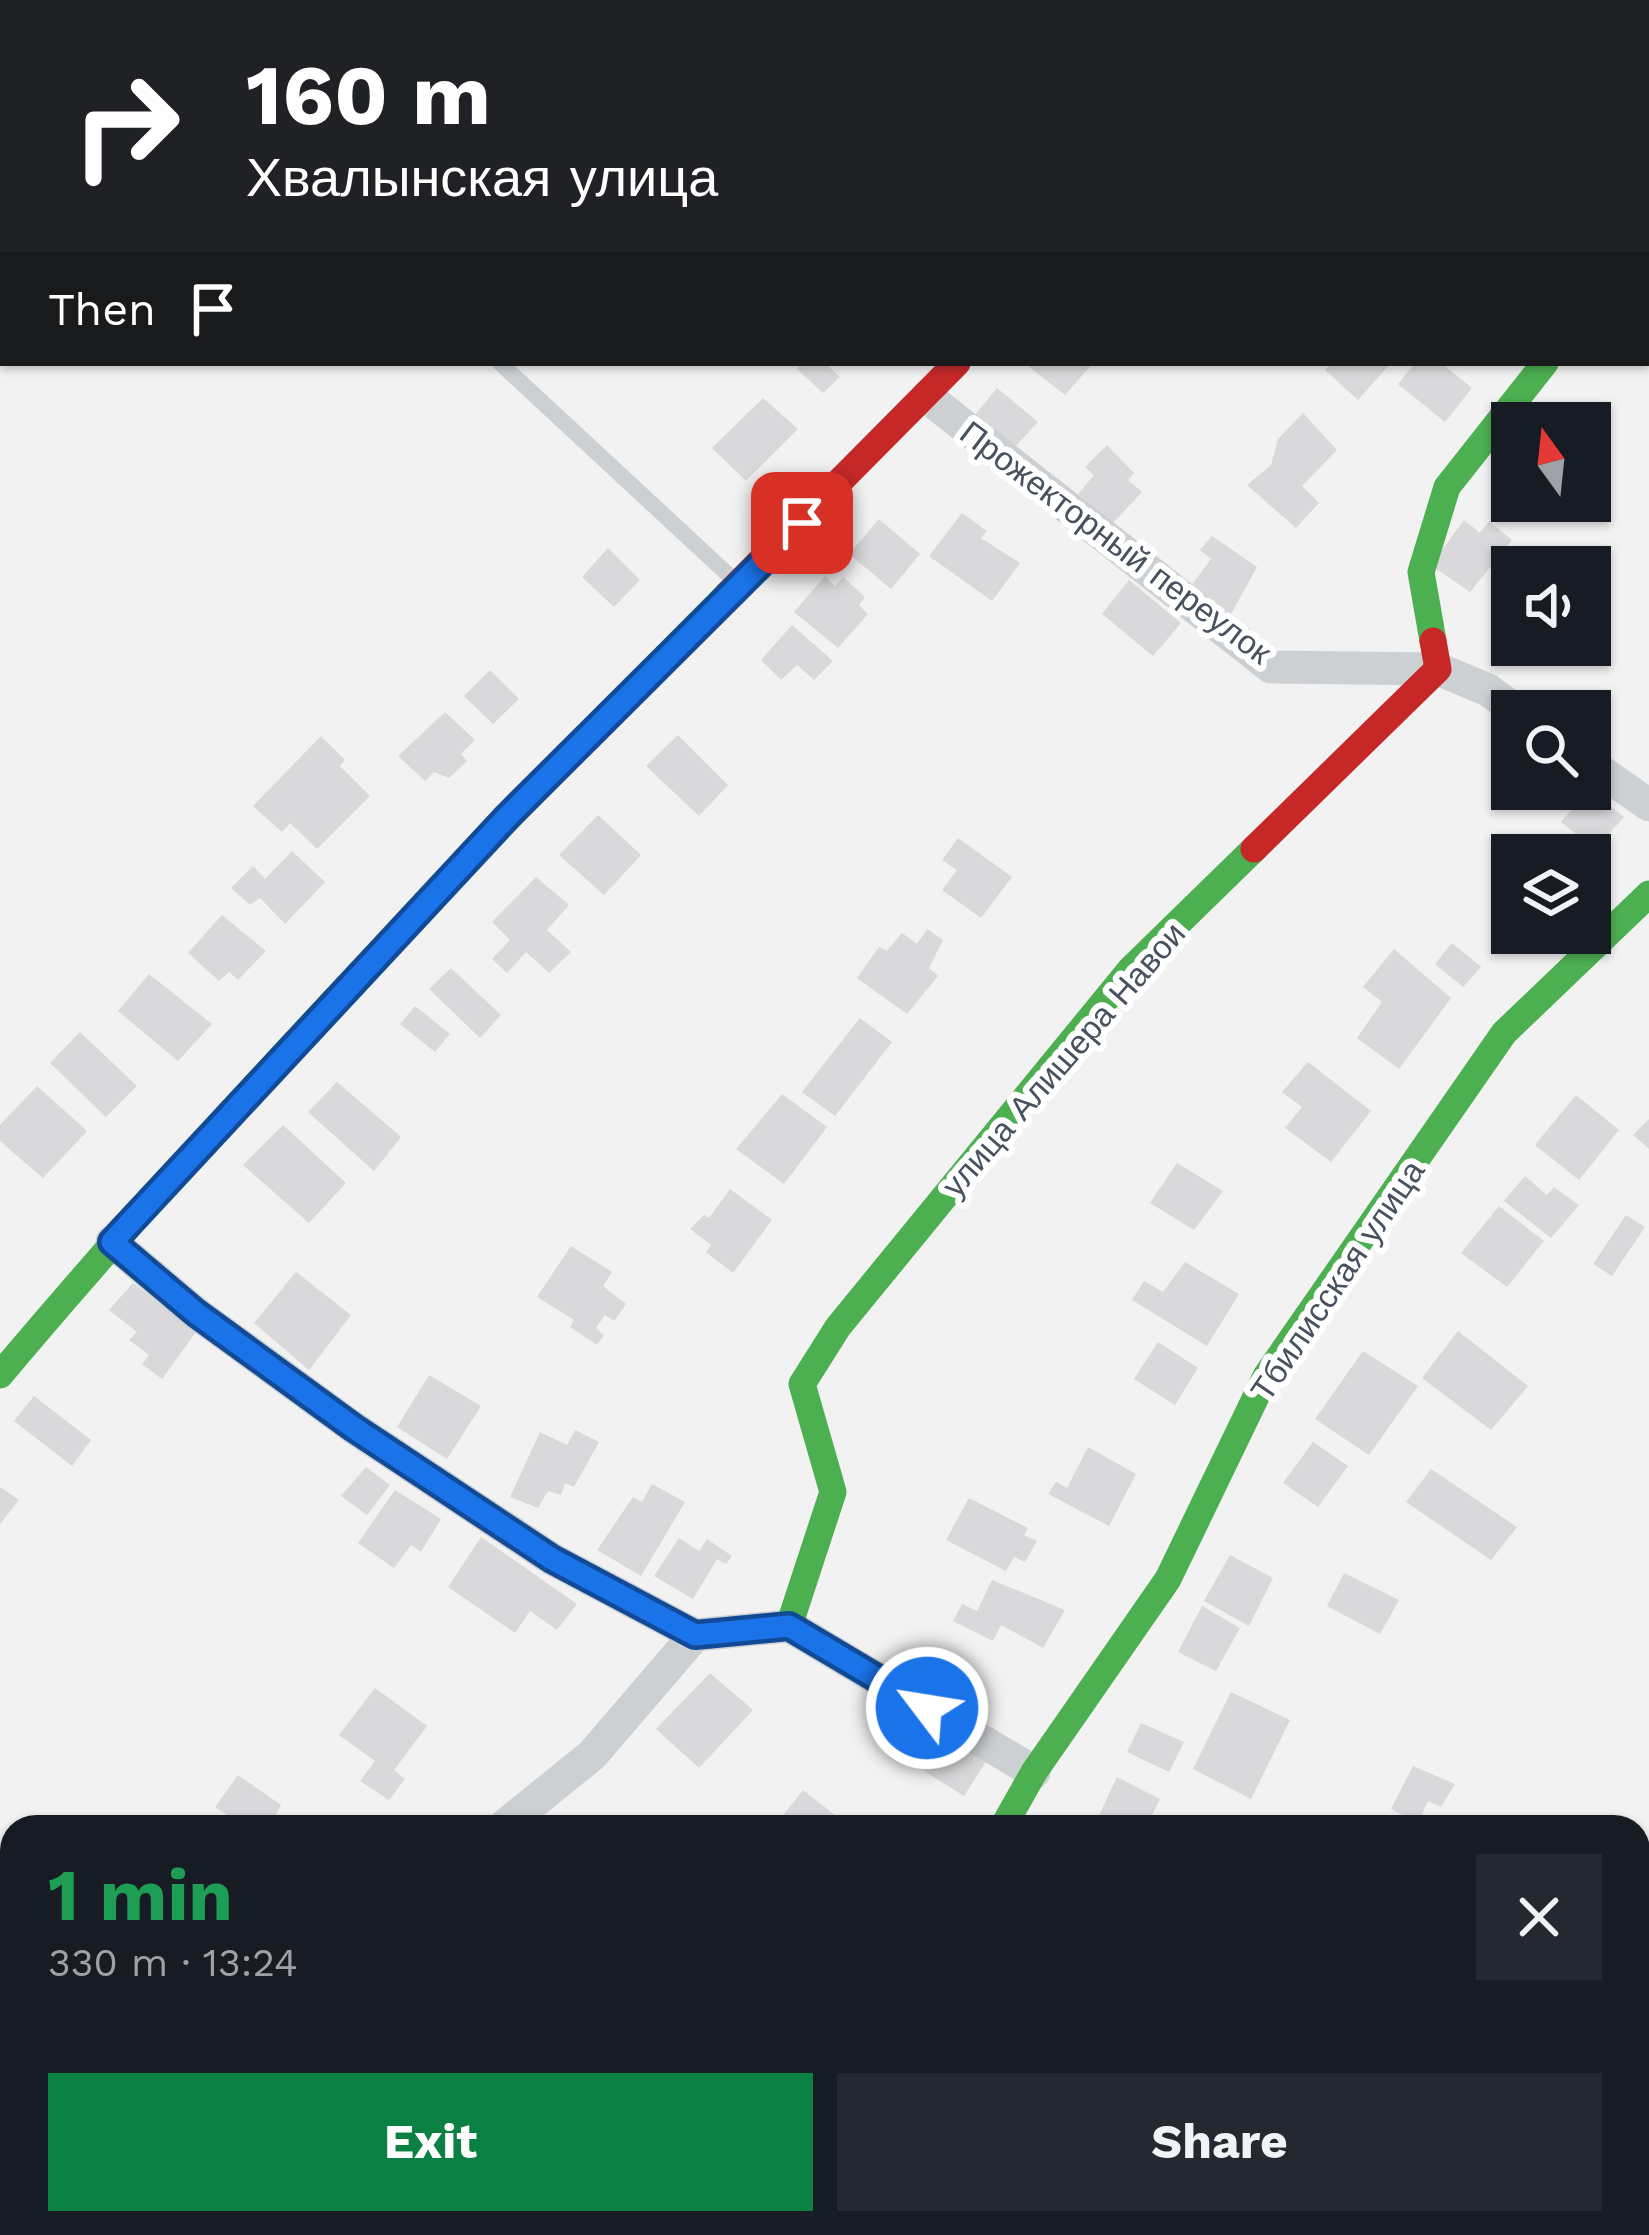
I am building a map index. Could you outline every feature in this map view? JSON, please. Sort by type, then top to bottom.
[{"type":"street","points":[[0,1375],[112,1242],[508,816],[928,398],[955,366]]},
{"type":"street","points":[[1438,669],[1420,572],[1447,487],[1543,366]]},
{"type":"street","name":"Прожекторный переулок","points":[[928,398],[1271,667],[1438,669],[1491,692]]},
{"type":"street","name":"улица Алишера Навои","points":[[789,1626],[833,1492],[802,1384],[838,1327],[1130,970],[1438,669]]},
{"type":"street","points":[[1611,779],[1649,805]]},
{"type":"street","name":"Тбилисская улица","points":[[1010,1815],[1034,1772],[1168,1580],[1266,1376],[1504,1033],[1649,894]]},
{"type":"street","points":[[112,1242],[196,1313],[438,1485],[552,1559],[695,1635],[789,1626],[1034,1772]]},
{"type":"street","points":[[518,1815],[592,1756],[695,1635]]},
{"type":"lane","points":[[503,366],[740,585]]},
{"type":"building","points":[[828,366],[840,377],[823,393],[797,369]]},
{"type":"building","points":[[1028,366],[1090,366],[1065,395]]},
{"type":"building","points":[[1329,366],[1388,366],[1358,400],[1325,370]]},
{"type":"building","points":[[1413,366],[1445,366],[1472,388],[1445,422],[1398,384]]},
{"type":"building","points":[[997,388],[1038,422],[1014,448],[974,416]]},
{"type":"building","points":[[763,398],[798,429],[746,481],[712,448]]},
{"type":"building","points":[[1303,413],[1337,450],[1302,486],[1319,503],[1296,528],[1247,485],[1271,465],[1278,439]]},
{"type":"building","points":[[1107,445],[1134,473],[1128,480],[1142,492],[1112,524],[1078,494],[1094,475],[1085,467]]},
{"type":"building","points":[[962,513],[987,531],[981,538],[1020,563],[992,601],[929,556]]},
{"type":"building","points":[[879,519],[920,554],[891,589],[849,554]]},
{"type":"building","points":[[1464,520],[1480,533],[1489,521],[1512,540],[1507,546],[1491,546],[1491,566],[1470,592],[1431,565]]},
{"type":"building","points":[[1212,536],[1257,567],[1231,614],[1191,586],[1211,559],[1200,550]]},
{"type":"building","points":[[608,548],[640,580],[614,607],[582,577]]},
{"type":"building","points":[[825,576],[835,586],[843,577],[865,597],[859,605],[868,614],[838,648],[794,612]]},
{"type":"building","points":[[1129,580],[1181,623],[1153,656],[1102,614]]},
{"type":"building","points":[[792,625],[833,661],[814,680],[797,665],[781,680],[761,660]]},
{"type":"building","points":[[490,670],[519,699],[493,724],[464,696]]},
{"type":"building","points":[[445,712],[475,740],[461,754],[467,761],[449,778],[434,772],[425,781],[398,756]]},
{"type":"building","points":[[678,735],[728,785],[699,816],[646,766]]},
{"type":"building","points":[[321,736],[345,760],[340,766],[370,796],[317,849],[290,823],[282,832],[253,806]]},
{"type":"building","points":[[1611,807],[1624,817],[1609,834],[1576,834],[1561,822],[1571,810]]},
{"type":"building","points":[[598,815],[641,855],[604,895],[559,855]]},
{"type":"building","points":[[958,838],[1012,877],[981,918],[942,890],[957,870],[942,860]]},
{"type":"building","points":[[292,851],[325,882],[285,924],[260,898],[250,905],[231,888],[253,866],[265,879]]},
{"type":"building","points":[[536,877],[569,905],[547,930],[571,952],[549,973],[526,952],[507,973],[492,959],[510,940],[492,922]]},
{"type":"building","points":[[222,915],[266,951],[238,980],[229,972],[219,981],[188,953]]},
{"type":"building","points":[[927,929],[943,940],[929,968],[938,976],[907,1014],[857,978],[879,947],[887,951],[902,933],[917,944]]},
{"type":"building","points":[[1452,943],[1481,967],[1463,987],[1435,964]]},
{"type":"building","points":[[1394,949],[1451,998],[1399,1069],[1357,1038],[1382,1002],[1363,987]]},
{"type":"building","points":[[451,968],[501,1015],[480,1038],[429,989]]},
{"type":"building","points":[[149,974],[212,1024],[178,1061],[118,1011]]},
{"type":"building","points":[[415,1006],[450,1034],[435,1052],[400,1024]]},
{"type":"building","points":[[860,1018],[892,1042],[835,1116],[802,1092]]},
{"type":"building","points":[[80,1032],[137,1086],[106,1117],[50,1063]]},
{"type":"building","points":[[1308,1062],[1371,1111],[1331,1162],[1285,1128],[1302,1107],[1282,1092]]},
{"type":"building","points":[[337,1082],[401,1137],[374,1171],[308,1112]]},
{"type":"building","points":[[37,1086],[87,1131],[43,1178],[0,1141],[0,1125]]},
{"type":"building","points":[[782,1094],[827,1127],[784,1184],[736,1149]]},
{"type":"building","points":[[1576,1095],[1619,1130],[1579,1180],[1535,1145]]},
{"type":"building","points":[[1649,1119],[1649,1149],[1633,1135]]},
{"type":"building","points":[[283,1125],[346,1183],[309,1223],[243,1165]]},
{"type":"building","points":[[1177,1163],[1223,1191],[1194,1230],[1150,1203]]},
{"type":"building","points":[[1525,1176],[1547,1195],[1554,1187],[1579,1205],[1551,1238],[1504,1201]]},
{"type":"building","points":[[730,1189],[772,1220],[733,1273],[706,1252],[711,1245],[690,1229],[704,1215],[709,1218]]},
{"type":"building","points":[[1499,1206],[1544,1241],[1507,1287],[1461,1253]]},
{"type":"building","points":[[1626,1215],[1645,1227],[1612,1276],[1593,1264]]},
{"type":"building","points":[[571,1246],[612,1272],[603,1286],[626,1304],[614,1321],[605,1315],[596,1328],[604,1335],[597,1345],[570,1327],[574,1320],[537,1297]]},
{"type":"building","points":[[1185,1262],[1239,1294],[1207,1346],[1132,1300],[1144,1281],[1163,1292]]},
{"type":"building","points":[[296,1272],[351,1315],[309,1370],[254,1323]]},
{"type":"building","points":[[133,1283],[196,1332],[162,1379],[142,1364],[149,1355],[129,1340],[137,1332],[109,1310]]},
{"type":"building","points":[[1458,1331],[1528,1386],[1491,1430],[1422,1378]]},
{"type":"building","points":[[1158,1342],[1198,1368],[1175,1405],[1134,1379]]},
{"type":"building","points":[[1363,1351],[1418,1386],[1369,1455],[1315,1419]]},
{"type":"building","points":[[429,1375],[481,1406],[447,1459],[397,1427]]},
{"type":"building","points":[[34,1396],[91,1440],[72,1466],[14,1421]]},
{"type":"building","points":[[575,1430],[599,1442],[574,1487],[565,1483],[561,1495],[548,1491],[538,1508],[510,1497],[540,1432],[567,1445]]},
{"type":"building","points":[[1313,1442],[1348,1466],[1318,1507],[1283,1483]]},
{"type":"building","points":[[1088,1447],[1136,1474],[1109,1526],[1048,1494],[1056,1482],[1067,1488]]},
{"type":"building","points":[[366,1467],[390,1485],[367,1515],[341,1496]]},
{"type":"building","points":[[1431,1469],[1517,1527],[1491,1560],[1406,1502]]},
{"type":"building","points":[[652,1484],[685,1502],[641,1576],[597,1550],[633,1497],[642,1502]]},
{"type":"building","points":[[0,1487],[19,1500],[0,1524]]},
{"type":"building","points":[[395,1490],[441,1519],[421,1552],[411,1545],[394,1568],[358,1543]]},
{"type":"building","points":[[969,1498],[1028,1528],[1024,1535],[1037,1541],[1025,1562],[1014,1557],[1006,1571],[946,1540]]},
{"type":"building","points":[[481,1537],[577,1604],[557,1630],[530,1611],[515,1633],[448,1587]]},
{"type":"building","points":[[679,1538],[699,1551],[707,1539],[732,1556],[726,1564],[717,1559],[693,1599],[654,1576]]},
{"type":"building","points":[[1230,1555],[1273,1578],[1249,1626],[1204,1601]]},
{"type":"building","points":[[1344,1573],[1399,1600],[1380,1634],[1327,1606]]},
{"type":"building","points":[[992,1580],[1065,1610],[1043,1648],[1001,1625],[993,1641],[953,1621],[962,1604],[977,1611]]},
{"type":"building","points":[[1202,1606],[1240,1628],[1216,1671],[1178,1652]]},
{"type":"building","points":[[710,1673],[753,1710],[699,1768],[656,1729]]},
{"type":"building","points":[[375,1688],[427,1726],[394,1770],[405,1779],[389,1800],[360,1781],[375,1761],[339,1735]]},
{"type":"building","points":[[1231,1692],[1290,1720],[1251,1799],[1193,1769]]},
{"type":"building","points":[[1141,1723],[1184,1742],[1169,1772],[1127,1752]]},
{"type":"building","points":[[936,1729],[987,1760],[964,1796],[913,1764]]},
{"type":"building","points":[[1413,1766],[1455,1784],[1441,1807],[1428,1801],[1422,1815],[1403,1815],[1391,1809]]},
{"type":"building","points":[[238,1775],[281,1805],[276,1815],[227,1815],[215,1807]]},
{"type":"building","points":[[1117,1777],[1160,1799],[1152,1815],[1099,1815]]},
{"type":"building","points":[[803,1790],[835,1815],[783,1815]]},
{"type":"traffic: fast","points":[[1433,641],[1421,572],[1447,487],[1543,366]]},
{"type":"traffic: fast","points":[[0,1375],[265,1075],[728,594]]},
{"type":"traffic: fast","points":[[789,1626],[833,1492],[802,1384],[838,1327],[1130,970],[1254,849]]},
{"type":"traffic: fast","points":[[1010,1815],[1034,1772],[1168,1579],[1266,1376],[1504,1033],[1649,894]]},
{"type":"traffic: jam","points":[[728,594],[954,366]]},
{"type":"traffic: jam","points":[[1254,849],[1438,669],[1433,641]]},
{"type":"route","points":[[802,523],[508,816],[112,1242],[196,1313],[354,1428],[552,1559],[695,1635],[789,1626],[927,1708]]}]
